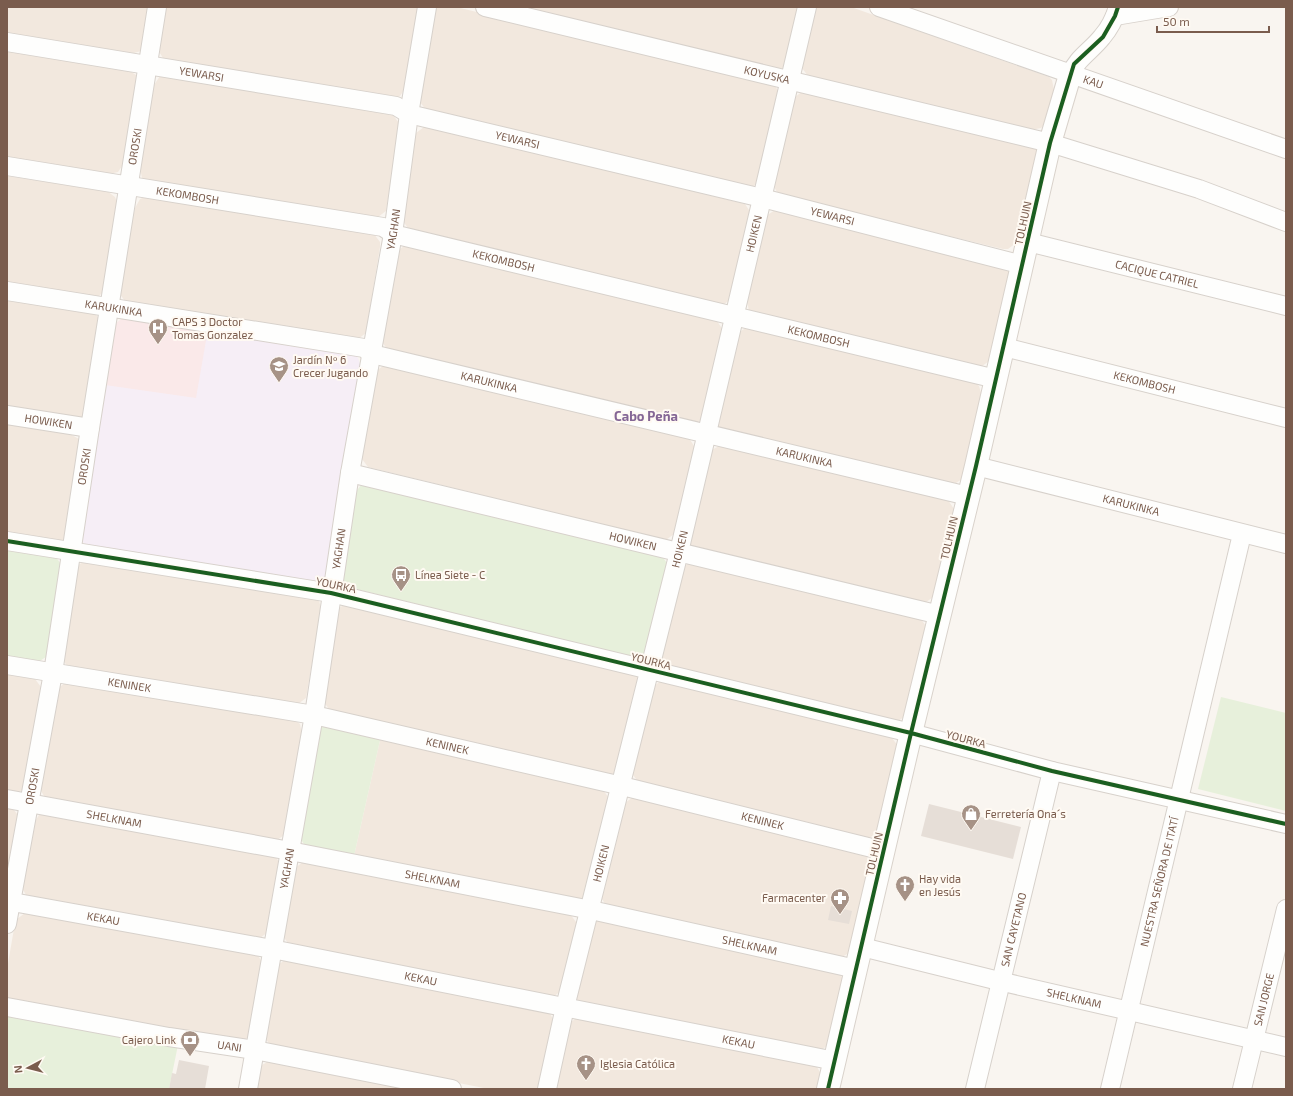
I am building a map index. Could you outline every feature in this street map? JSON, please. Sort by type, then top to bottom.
[{"type":"street","name":"OROSKI","points":[[7,924],[9,901],[30,804],[53,673],[90,428],[157,7]]},
{"type":"street","name":"YAGHAN","points":[[248,1089],[314,715],[350,473],[393,234],[409,114],[427,7]]},
{"type":"street","name":"KOYUSKA","points":[[485,7],[1050,143],[1199,189],[1286,222]]},
{"type":"street","name":"HOIKEN","points":[[547,1089],[565,1007],[622,786],[649,669],[679,552],[807,7]]},
{"type":"street","name":"KAU","points":[[879,7],[1070,75],[1286,149]]},
{"type":"street","points":[[1117,12],[1169,7]]},
{"type":"street","name":"TOLHUIN","points":[[828,1089],[1004,347],[1050,143],[1074,64],[1103,37],[1117,12]]},
{"type":"street","name":"YEWARSI","points":[[7,42],[396,106],[409,114],[762,198],[1023,265]]},
{"type":"street","name":"KEKOMBOSH","points":[[7,166],[383,227],[393,234],[996,379]]},
{"type":"street","name":"CACIQUE CATRIEL","points":[[1028,242],[1286,306]]},
{"type":"street","name":"KARUKINKA","points":[[7,291],[97,307],[109,307],[364,348],[372,354],[968,496]]},
{"type":"street","name":"KEKOMBOSH","points":[[1004,347],[1286,418]]},
{"type":"street","name":"HOWIKEN","points":[[7,415],[90,428]]},
{"type":"street","name":"KARUKINKA","points":[[976,466],[1286,544]]},
{"type":"street","name":"HOWIKEN","points":[[350,473],[940,615]]},
{"type":"street","name":"NUESTRA SEÑORA DE ITATÍ","points":[[1110,1089],[1180,800],[1242,534]]},
{"type":"street","name":"YOURKA","points":[[7,541],[331,593],[649,669],[911,734],[1052,771],[1286,824]]},
{"type":"street","name":"KENINEK","points":[[7,665],[314,715],[622,786],[884,851]]},
{"type":"street","name":"SAN CAYETANO","points":[[974,1089],[999,981],[1052,771]]},
{"type":"street","name":"SHELKNAM","points":[[7,800],[290,851],[590,910],[856,969]]},
{"type":"street","name":"KEKAU","points":[[9,901],[272,949],[835,1060]]},
{"type":"street","name":"SAN JORGE","points":[[1242,1089],[1286,909]]},
{"type":"street","name":"SHELKNAM","points":[[862,947],[999,981],[1129,1010],[1286,1048]]},
{"type":"street","name":"UANI","points":[[7,1007],[169,1037],[255,1050],[452,1089]]},
{"type":"shaded area","points":[[7,7],[151,7],[141,51],[134,53],[7,34]]},
{"type":"shaded area","points":[[164,7],[418,7],[406,87],[400,96],[396,98],[168,60],[163,58],[158,50]]},
{"type":"shaded area","points":[[438,7],[456,7],[773,83],[779,92],[759,182],[751,188],[426,110],[420,102],[434,11]]},
{"type":"shaded area","points":[[515,7],[802,7],[784,67],[779,69]]},
{"type":"shaded area","points":[[817,7],[851,7],[1049,77],[1052,80],[1054,90],[1045,124],[1041,128],[1031,130],[808,76],[802,68],[802,63]]},
{"type":"shaded area","points":[[7,50],[128,70],[136,75],[138,80],[124,163],[118,172],[109,174],[7,158]]},
{"type":"shaded area","points":[[164,74],[393,115],[399,123],[399,128],[386,211],[378,217],[373,217],[146,181],[142,178],[140,168],[154,85],[160,76]]},
{"type":"shaded area","points":[[803,91],[1036,148],[1038,152],[1016,243],[1008,249],[1003,249],[779,195],[774,187],[795,97]]},
{"type":"shaded area","points":[[424,127],[430,127],[745,204],[751,213],[731,299],[723,305],[408,228],[402,220],[414,138],[416,133]]},
{"type":"shaded area","points":[[7,176],[107,191],[115,197],[117,202],[103,292],[99,296],[95,298],[7,284]]},
{"type":"shaded area","points":[[145,197],[374,234],[380,242],[380,247],[366,333],[358,339],[125,301],[119,293],[119,288],[135,208],[140,199]]},
{"type":"shaded area","points":[[775,210],[1007,268],[1009,273],[989,361],[981,367],[749,311],[747,301],[766,216]]},
{"type":"shaded area","points":[[404,246],[717,321],[723,330],[703,418],[695,424],[388,350],[382,342],[396,252]]},
{"type":"shaded area","points":[[7,298],[94,313],[98,317],[100,321],[87,411],[82,419],[7,410]]},
{"type":"shaded area","points":[[124,317],[208,329],[196,398],[105,385],[114,328],[116,323]]},
{"type":"shaded area","points":[[747,327],[976,383],[979,386],[982,396],[962,479],[953,485],[719,427],[717,423],[738,333]]},
{"type":"shaded area","points":[[208,329],[355,354],[358,358],[361,367],[326,576],[323,579],[313,582],[87,546],[81,538],[105,385]]},
{"type":"shaded area","points":[[385,365],[689,438],[695,451],[674,534],[666,540],[368,467],[362,459],[362,454],[377,370]]},
{"type":"shaded area","points":[[7,423],[70,434],[79,439],[81,444],[67,536],[63,540],[58,542],[7,534]]},
{"type":"shaded area","points":[[719,446],[948,500],[954,509],[954,514],[933,597],[925,603],[692,547],[689,542],[710,451]]},
{"type":"shaded area","points":[[86,560],[319,600],[321,609],[306,698],[298,704],[68,667],[62,659],[77,566]]},
{"type":"shaded area","points":[[690,562],[920,618],[926,626],[926,631],[905,716],[897,722],[666,665],[660,657],[682,568]]},
{"type":"shaded area","points":[[346,603],[637,676],[639,680],[617,771],[609,776],[329,709],[323,701],[338,609]]},
{"type":"shaded area","points":[[7,673],[35,679],[41,687],[25,788],[17,793],[7,793]]},
{"type":"shaded area","points":[[662,680],[892,738],[898,746],[877,833],[869,838],[639,783],[633,775],[633,770],[654,686]]},
{"type":"shaded area","points":[[65,683],[296,721],[300,724],[302,734],[284,835],[276,841],[46,799],[41,791],[41,786],[57,689]]},
{"type":"shaded area","points":[[381,736],[603,790],[609,798],[584,897],[580,899],[354,856]]},
{"type":"shaded area","points":[[633,797],[867,856],[869,866],[849,953],[840,958],[607,907],[602,899],[602,894],[625,803]]},
{"type":"shaded area","points":[[7,808],[14,810],[20,818],[7,887]]},
{"type":"shaded area","points":[[44,813],[274,855],[280,863],[268,932],[260,938],[28,898],[23,890],[23,885],[34,823],[39,815]]},
{"type":"shaded area","points":[[303,862],[570,914],[576,922],[576,927],[561,991],[553,997],[288,943],[282,935],[295,868]]},
{"type":"shaded area","points":[[25,913],[257,954],[262,962],[250,1036],[242,1041],[7,999],[7,969],[15,923],[17,919]]},
{"type":"shaded area","points":[[600,920],[841,973],[843,983],[828,1045],[820,1051],[578,1001],[576,997],[595,922]]},
{"type":"shaded area","points":[[286,959],[548,1011],[554,1020],[540,1089],[489,1089],[271,1046],[265,1038],[278,965]]},
{"type":"shaded area","points":[[579,1016],[815,1064],[820,1072],[818,1089],[555,1089],[571,1022]]},
{"type":"shaded area","points":[[267,1062],[415,1089],[254,1089],[259,1067]]},
{"type":"green space","points":[[361,485],[661,555],[667,563],[667,568],[647,653],[639,659],[348,587],[342,579],[355,493]]},
{"type":"green space","points":[[7,547],[55,556],[61,564],[48,652],[46,657],[38,662],[7,659]]},
{"type":"green space","points":[[1221,697],[1286,713],[1286,811],[1198,789]]},
{"type":"green space","points":[[327,724],[381,736],[354,856],[306,847],[300,838],[318,730]]},
{"type":"green space","points":[[7,1015],[178,1045],[169,1089],[7,1089]]},
{"type":"building","name":"Ferretería Ona´s","points":[[929,804],[1021,827],[1013,859],[921,836]]},
{"type":"building","name":"Farmacenter","points":[[831,906],[852,911],[849,924],[828,920]]},
{"type":"building","points":[[179,1060],[209,1066],[205,1089],[169,1089],[172,1073],[176,1074]]},
{"type":"cycle path","points":[[828,1089],[911,733],[976,466],[1050,143],[1074,64],[1103,37],[1115,16],[1118,7]]},
{"type":"cycle path","points":[[7,541],[331,593],[911,733],[1052,771],[1286,824]]},
{"type":"place","name":"CAPS 3 Doctor Tomas Gonzalez","points":[[158,345]]},
{"type":"place","name":"Jardín Nº 6 Crecer Jugando","points":[[279,383]]},
{"type":"place","name":"Línea Siete - C","points":[[401,592]]},
{"type":"place","name":"Ferretería Ona´s","points":[[971,831]]},
{"type":"place","name":"Hay vida en Jesús","points":[[905,902]]},
{"type":"place","name":"Farmacenter","points":[[840,915]]},
{"type":"place","name":"Cajero Link","points":[[190,1057]]},
{"type":"place","name":"Iglesia Católica","points":[[586,1081]]},
{"type":"district","name":"Cabo Peña","points":[[646,416]]}]
